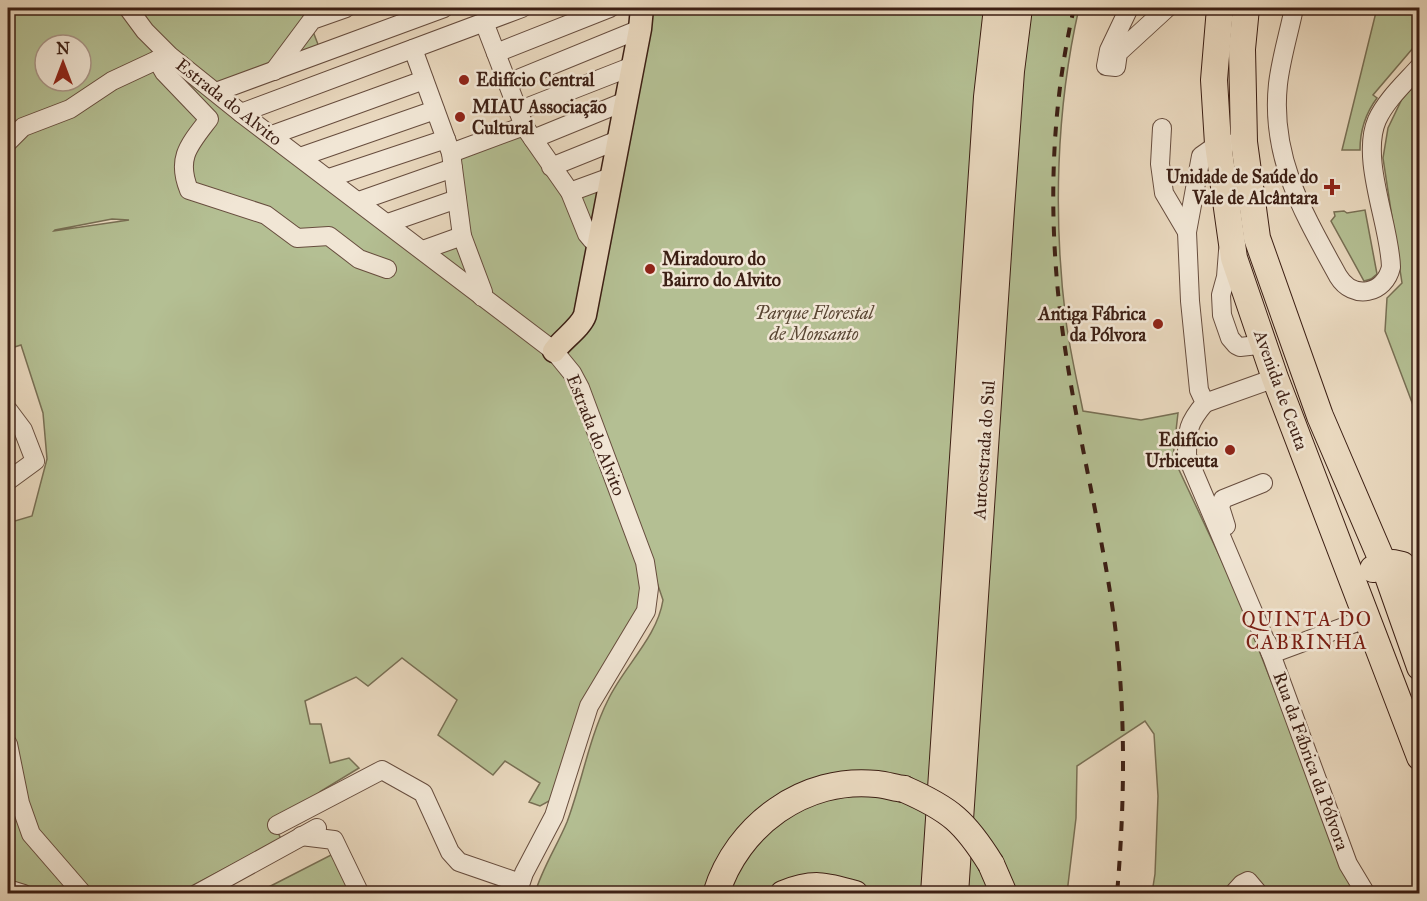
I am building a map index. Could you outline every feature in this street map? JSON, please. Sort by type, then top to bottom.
[{"type":"highway","name":"Autoestrada do Sul","points":[[934,894],[986,108],[997,8]]},
{"type":"highway","name":"Autoestrada do Sul","points":[[955,894],[1001,209],[1018,8]]},
{"type":"highway","name":"Avenida de Ceuta","points":[[1220,8],[1214,80],[1218,144],[1234,258],[1271,366],[1353,577],[1419,757]]},
{"type":"highway","name":"Avenida de Ceuta","points":[[1246,8],[1242,49],[1244,142],[1257,238],[1320,416],[1384,565],[1419,667]]},
{"type":"highway","points":[[1330,522],[1362,510]]},
{"type":"highway","points":[[1353,577],[1384,565],[1402,565],[1419,605]]},
{"type":"highway","points":[[716,894],[727,865],[737,848],[771,814],[797,798],[825,788],[876,784],[904,789],[932,801],[953,815],[974,836],[1004,894]]},
{"type":"highway","points":[[783,894],[800,887],[826,885],[855,894]]},
{"type":"main road","points":[[554,351],[583,320],[641,18]]},
{"type":"street","name":"Estrada do Alvito","points":[[128,8],[164,58],[216,92],[554,351],[572,373],[580,388],[641,549],[649,588],[646,611],[589,706],[554,816],[518,888]]},
{"type":"street","points":[[274,71],[312,20],[346,8]]},
{"type":"street","points":[[216,92],[442,8],[451,35]]},
{"type":"street","points":[[241,113],[522,8]]},
{"type":"street","points":[[496,53],[610,8]]},
{"type":"street","points":[[1129,8],[1109,50],[1106,66],[1116,67],[1118,53],[1167,8]]},
{"type":"street","points":[[1294,8],[1280,68],[1277,103],[1279,137],[1287,171],[1299,204],[1341,281],[1358,292],[1377,288],[1387,279],[1391,267],[1371,150],[1373,129],[1382,110],[1419,66]]},
{"type":"street","points":[[508,83],[641,18]]},
{"type":"street","points":[[484,22],[525,126],[570,192],[587,234],[592,240],[599,242]]},
{"type":"street","points":[[412,50],[450,154],[462,236],[483,292],[482,297]]},
{"type":"street","points":[[8,142],[23,127],[70,109],[112,81],[164,58],[164,72],[209,119],[189,144],[183,160],[183,174],[189,190],[266,215],[297,238],[328,236],[360,259],[387,268]]},
{"type":"street","points":[[525,126],[633,66]]},
{"type":"street","points":[[272,135],[424,80]]},
{"type":"street","points":[[359,201],[450,154],[525,126],[626,101]]},
{"type":"street","points":[[300,157],[435,110]]},
{"type":"street","points":[[1162,128],[1160,164],[1164,194],[1187,231]]},
{"type":"street","points":[[551,167],[618,140]]},
{"type":"street","points":[[1244,142],[1218,144],[1201,156],[1187,231],[1190,301],[1199,390],[1204,403],[1271,366]]},
{"type":"street","points":[[328,178],[450,154]]},
{"type":"street","points":[[570,192],[611,177]]},
{"type":"street","points":[[388,224],[457,199]]},
{"type":"street","points":[[423,250],[462,236]]},
{"type":"street","name":"Rua da Fábrica da Pólvora","points":[[1204,403],[1192,418],[1187,435],[1187,456],[1271,654],[1348,864],[1366,894]]},
{"type":"street","points":[[8,410],[23,430],[35,462],[9,480]]},
{"type":"street","points":[[1263,483],[1223,499],[1220,507],[1271,654],[1368,618]]},
{"type":"street","points":[[8,744],[20,803],[31,834],[83,894]]},
{"type":"street","points":[[277,825],[382,770],[423,793],[450,852],[459,862],[518,888]]},
{"type":"street","points":[[197,894],[309,832],[334,840],[360,894]]},
{"type":"street","points":[[1236,891],[1248,881],[1259,894]]},
{"type":"street","points":[[8,889],[24,894]]},
{"type":"green space","name":"Parque Florestal de Monsanto","points":[[8,8],[323,8],[309,21],[319,47],[209,89],[418,253],[457,238],[447,155],[523,125],[568,196],[604,183],[639,8],[1079,8],[1065,85],[1058,203],[1066,321],[1083,411],[1141,420],[1178,413],[1173,457],[1234,587],[1352,886],[1336,893],[1266,893],[1247,872],[1228,893],[1152,893],[1155,874],[1158,796],[1154,734],[1145,721],[1077,766],[1076,818],[1067,893],[722,893],[724,848],[713,871],[707,893],[535,893],[567,822],[601,715],[660,614],[663,600],[637,524],[636,553],[644,587],[636,618],[551,800],[540,806],[529,802],[540,783],[505,761],[493,775],[438,735],[457,700],[402,658],[368,686],[356,677],[305,701],[310,724],[321,724],[330,763],[349,758],[359,768],[321,791],[301,808],[273,822],[281,839],[181,893],[8,893],[8,523],[32,516],[47,459],[43,413],[21,345],[8,349]],"holes":[[[112,219],[129,220],[54,231]]]},
{"type":"green space","points":[[1377,8],[1419,8],[1419,41],[1373,95],[1377,98],[1364,123],[1360,150],[1342,150]]},
{"type":"green space","points":[[1419,80],[1419,421],[1385,331],[1387,298],[1402,283],[1383,158],[1388,128],[1402,99]]},
{"type":"green space","points":[[1365,210],[1377,274],[1364,281],[1331,221],[1335,216],[1334,212],[1347,213]]},
{"type":"green space","points":[[333,854],[353,894],[255,894]]},
{"type":"railway","points":[[1074,8],[1060,87],[1053,207],[1058,287],[1067,364],[1102,545],[1118,652],[1123,755],[1122,824],[1117,894]]},
{"type":"place","name":"Edifício Central","points":[[464,80]]},
{"type":"place","name":"MIAU Associação Cultural","points":[[460,117]]},
{"type":"place","name":"Unidade de Saúde do Vale de Alcântara","points":[[1332,187]]},
{"type":"place","name":"Miradouro do Bairro do Alvito","points":[[650,269]]},
{"type":"place","name":"Antiga Fábrica da Pólvora","points":[[1158,324]]},
{"type":"place","name":"Edifício Urbiceuta","points":[[1230,450]]},
{"type":"district","name":"QUINTA DO CABRINHA","points":[[1307,630]]}]
